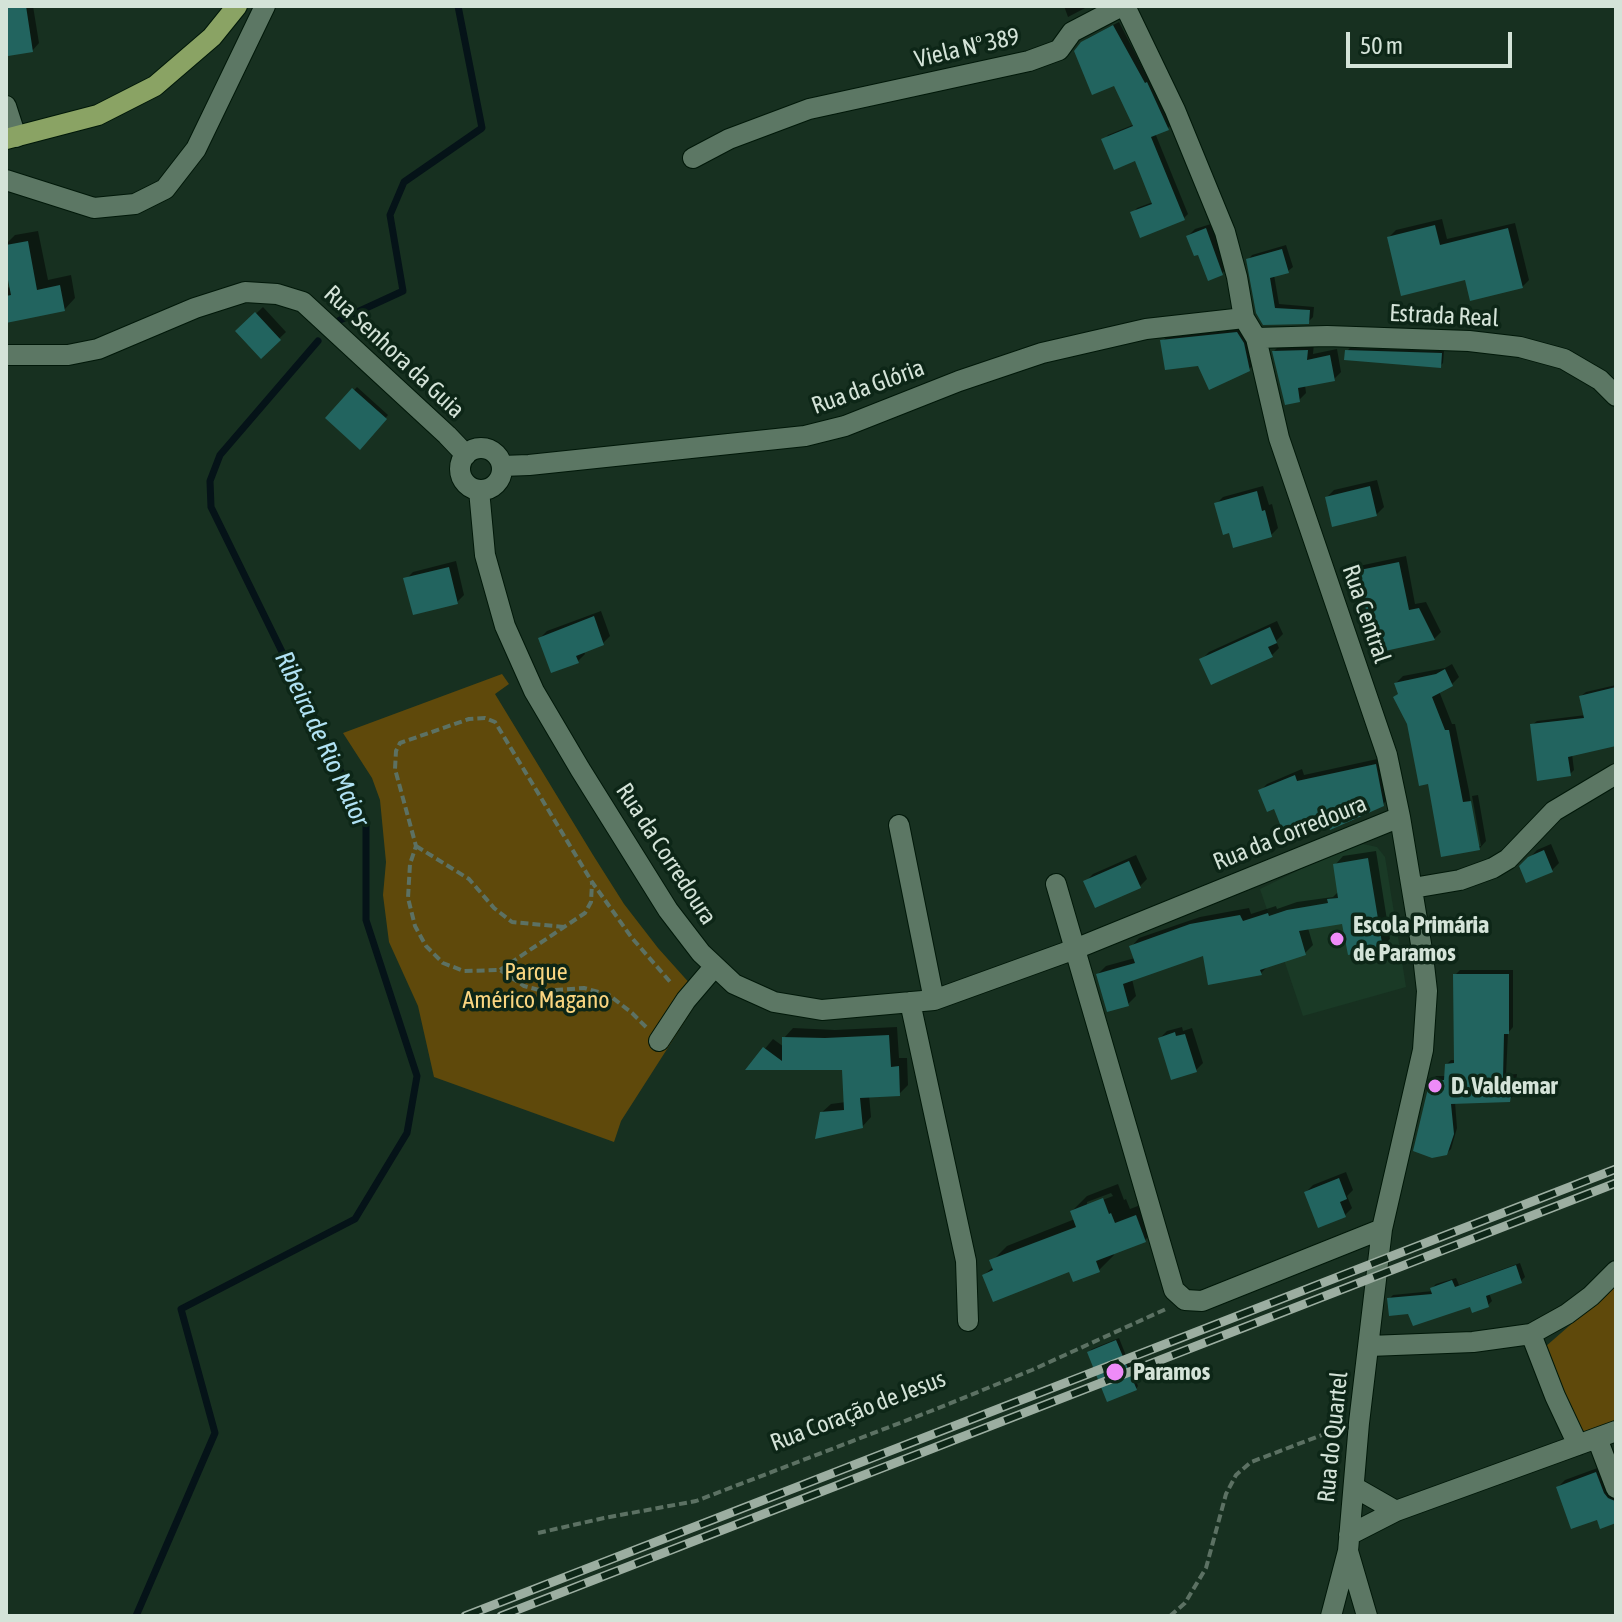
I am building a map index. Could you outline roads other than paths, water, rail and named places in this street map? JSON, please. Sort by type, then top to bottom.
[{"type":"main road","points":[[11,138],[98,115],[155,86],[212,37],[237,6]]},
{"type":"street","points":[[6,180],[94,208],[135,204],[165,189],[196,149],[265,6]]},
{"type":"street","name":"Viela Nº 389","points":[[693,158],[729,139],[809,109],[1029,61],[1059,50],[1072,32],[1124,6]]},
{"type":"street","name":"Rua Central","points":[[1124,6],[1175,110],[1225,232],[1244,318],[1256,338],[1279,438],[1387,755],[1400,817],[1427,991],[1426,1023],[1418,1077],[1377,1262]]},
{"type":"street","points":[[6,106],[11,138]]},
{"type":"street","name":"Rua Senhora da Guia","points":[[6,355],[68,355],[98,349],[195,308],[245,292],[277,294],[303,302],[466,455]]},
{"type":"street","name":"Rua da Glória","points":[[502,466],[805,436],[845,426],[959,381],[1042,353],[1146,329],[1244,318]]},
{"type":"street","name":"Estrada Real","points":[[1256,338],[1343,336],[1469,341],[1520,347],[1564,359],[1600,380],[1616,396]]},
{"type":"street","points":[[477,448],[491,450],[502,466],[502,472],[491,487],[472,488],[463,479],[461,466],[466,455],[477,448]]},
{"type":"street","name":"Rua da Corredoura","points":[[479,490],[485,555],[505,626],[534,691],[668,910],[701,953],[734,984],[774,1002],[822,1010],[934,1000],[1075,949],[1400,817]]},
{"type":"street","points":[[1413,888],[1460,880],[1493,868],[1508,859],[1554,811],[1616,774]]},
{"type":"street","points":[[899,825],[934,1000]]},
{"type":"street","points":[[1056,884],[1174,1290],[1185,1300],[1202,1301],[1382,1229]]},
{"type":"street","points":[[659,1041],[686,1000],[715,966]]},
{"type":"street","points":[[910,1002],[966,1261],[968,1321]]},
{"type":"street","name":"Rua do Quartel","points":[[1331,1616],[1348,1543],[1377,1262]]},
{"type":"street","points":[[1369,1346],[1473,1342],[1531,1334],[1567,1314],[1616,1271]]},
{"type":"street","points":[[1531,1334],[1555,1396],[1597,1438],[1616,1488]]},
{"type":"street","points":[[1367,1616],[1348,1543],[1396,1511],[1597,1438]]},
{"type":"street","points":[[1354,1487],[1396,1511]]},
{"type":"waterway","name":"Ribeira de Rio Maior","points":[[340,320],[403,291],[390,215],[404,182],[482,128],[458,6]]},
{"type":"waterway","name":"Ribeira de Rio Maior","points":[[136,1616],[215,1433],[181,1309],[355,1219],[407,1133],[417,1076],[366,920],[366,823],[211,507],[210,481],[220,455],[318,341]]},
{"type":"railway","points":[[465,1616],[1616,1169]]},
{"type":"railway","points":[[501,1616],[1616,1183]]},
{"type":"place","name":"Escola Primária de Paramos","points":[[1337,939]]},
{"type":"place","name":"D. Valdemar","points":[[1435,1086]]},
{"type":"place","name":"Paramos","points":[[1115,1372]]},
{"type":"park label","name":"Parque Américo Magano","points":[[536,986]]}]
